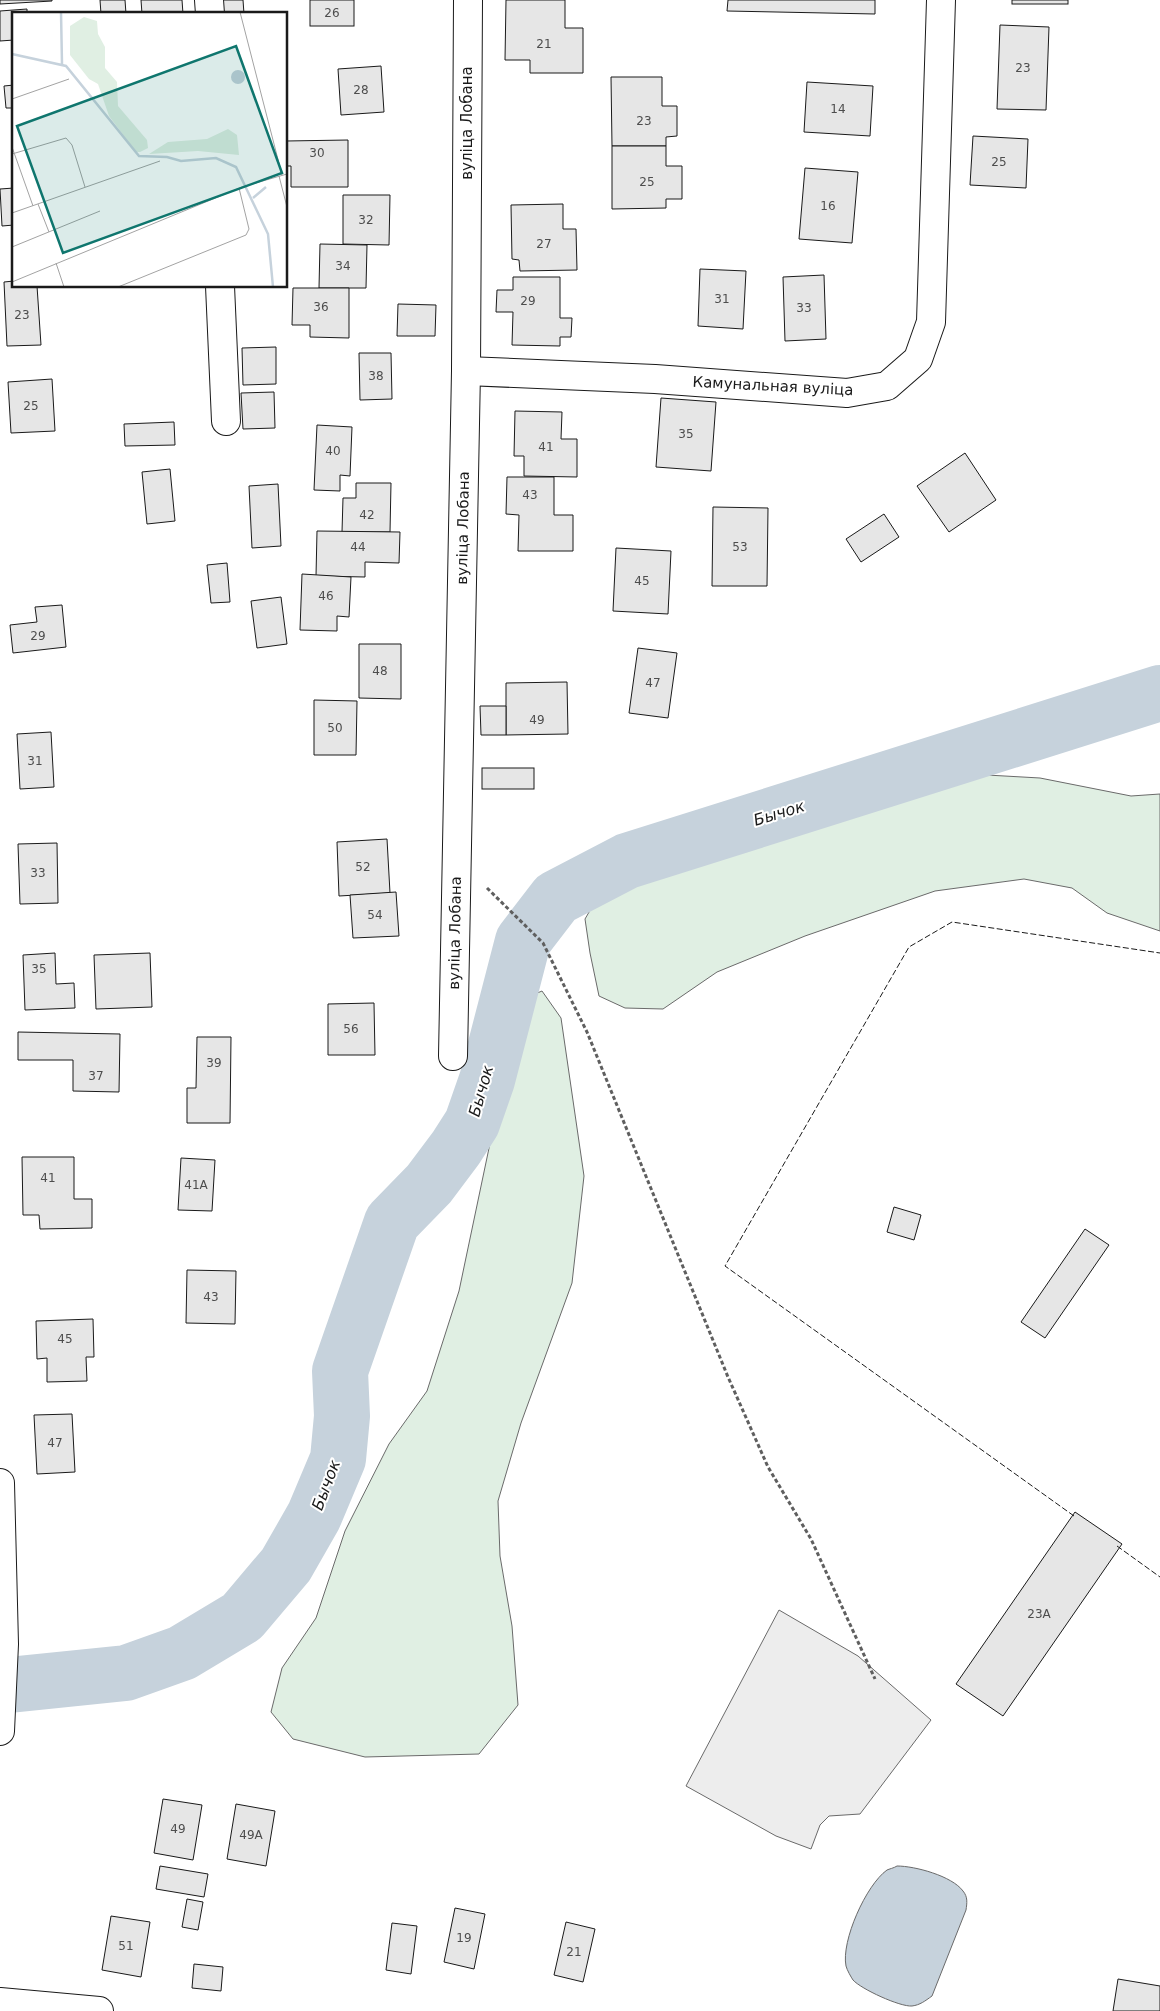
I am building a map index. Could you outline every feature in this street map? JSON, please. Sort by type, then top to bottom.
[{"type":"street","name":"вуліца Лобана","points":[[453,1056],[466,371],[468,0]]},
{"type":"street","name":"Камунальная вуліца","points":[[466,371],[656,379],[847,393],[887,386],[918,359],[932,322],[941,0]]},
{"type":"street","points":[[220,288],[226,420]]},
{"type":"street","points":[[0,1483],[3,1626],[1,1725]]},
{"type":"street","points":[[0,2002],[99,2011]]},
{"type":"path","points":[[510,913],[543,943],[587,1032],[728,1377],[768,1467],[811,1539],[875,1679]]},
{"type":"green space","points":[[969,774],[1040,778],[1131,796],[1160,794],[1160,931],[1107,913],[1072,888],[1024,879],[935,891],[805,936],[717,972],[663,1009],[625,1008],[599,996],[585,919],[603,888]]},
{"type":"green space","points":[[542,991],[561,1018],[584,1176],[572,1283],[521,1423],[498,1501],[500,1556],[512,1626],[518,1705],[479,1754],[365,1757],[293,1739],[271,1712],[282,1668],[316,1618],[345,1531],[389,1444],[427,1391],[459,1291],[497,1110],[505,1049],[523,999]]},
{"type":"shaded area","points":[[779,1610],[858,1656],[931,1720],[860,1814],[829,1816],[820,1825],[811,1849],[776,1836],[686,1786]]},
{"type":"shaded area","points":[[897,1866],[923,1870],[942,1876],[958,1886],[965,1893],[967,1900],[966,1910],[932,1996],[920,2004],[912,2006],[890,2001],[857,1984],[846,1966],[847,1943],[863,1900],[879,1877],[887,1870]]},
{"type":"building","points":[[0,0],[52,0],[52,1],[0,4]]},
{"type":"building","points":[[100,0],[125,0],[126,12],[101,12]]},
{"type":"building","points":[[141,0],[182,0],[183,12],[142,12]]},
{"type":"building","points":[[222,0],[243,0],[244,12],[222,12]]},
{"type":"building","points":[[310,0],[354,0],[354,26],[310,26]]},
{"type":"building","points":[[506,0],[565,0],[565,28],[583,28],[583,73],[530,73],[530,60],[505,60]]},
{"type":"building","points":[[728,0],[875,0],[875,14],[727,11]]},
{"type":"building","points":[[1012,0],[1068,0],[1068,4],[1012,4]]},
{"type":"building","points":[[27,9],[27,12],[12,12],[12,40],[0,41],[0,11]]},
{"type":"building","points":[[1000,25],[1049,27],[1046,110],[997,109]]},
{"type":"building","points":[[381,66],[384,112],[341,115],[338,69]]},
{"type":"building","points":[[611,77],[662,77],[662,106],[677,106],[677,136],[666,137],[666,146],[612,146]]},
{"type":"building","points":[[807,82],[873,86],[870,136],[804,132]]},
{"type":"building","points":[[12,85],[12,108],[6,108],[4,86]]},
{"type":"building","points":[[973,136],[1028,139],[1026,188],[970,185]]},
{"type":"building","points":[[348,140],[348,187],[291,187],[291,166],[288,166],[288,141]]},
{"type":"building","points":[[612,146],[666,146],[666,166],[682,166],[682,199],[666,199],[666,208],[612,209]]},
{"type":"building","points":[[805,168],[858,172],[852,243],[799,239]]},
{"type":"building","points":[[12,188],[12,225],[2,226],[0,189]]},
{"type":"building","points":[[343,195],[390,195],[389,245],[343,244]]},
{"type":"building","points":[[563,204],[563,229],[576,229],[577,270],[520,271],[519,260],[512,259],[511,205]]},
{"type":"building","points":[[320,244],[367,245],[366,288],[319,288]]},
{"type":"building","points":[[700,269],[746,271],[743,329],[698,326]]},
{"type":"building","points":[[824,275],[826,339],[785,341],[783,277]]},
{"type":"building","points":[[513,277],[560,277],[560,318],[572,318],[571,337],[560,337],[560,346],[512,345],[513,312],[496,312],[497,290],[513,290]]},
{"type":"building","points":[[12,281],[12,288],[37,288],[41,345],[7,346],[4,282]]},
{"type":"building","points":[[293,288],[349,288],[349,338],[310,337],[310,325],[292,325]]},
{"type":"building","points":[[398,304],[436,305],[435,336],[397,336]]},
{"type":"building","points":[[276,347],[276,384],[243,385],[242,348]]},
{"type":"building","points":[[359,353],[391,353],[392,399],[360,400]]},
{"type":"building","points":[[52,379],[55,431],[11,433],[8,382]]},
{"type":"building","points":[[274,392],[275,428],[243,429],[241,393]]},
{"type":"building","points":[[661,398],[716,402],[711,471],[656,467]]},
{"type":"building","points":[[515,411],[562,412],[561,439],[577,439],[577,477],[524,476],[524,456],[514,456]]},
{"type":"building","points":[[174,422],[175,445],[125,446],[124,424]]},
{"type":"building","points":[[317,425],[352,427],[350,476],[340,475],[340,491],[314,490]]},
{"type":"building","points":[[965,453],[996,500],[949,532],[917,486]]},
{"type":"building","points":[[170,469],[175,521],[147,524],[142,472]]},
{"type":"building","points":[[507,477],[554,477],[554,515],[573,515],[573,551],[518,551],[519,515],[506,514]]},
{"type":"building","points":[[356,483],[391,483],[390,532],[342,532],[343,498],[356,498]]},
{"type":"building","points":[[278,484],[281,546],[252,548],[249,486]]},
{"type":"building","points":[[713,507],[768,508],[767,586],[712,586]]},
{"type":"building","points":[[884,514],[899,537],[861,562],[846,539]]},
{"type":"building","points":[[317,531],[400,532],[399,563],[365,562],[365,577],[316,576]]},
{"type":"building","points":[[616,548],[671,551],[668,614],[613,611]]},
{"type":"building","points":[[227,563],[230,602],[211,603],[207,565]]},
{"type":"building","points":[[302,574],[351,577],[349,617],[337,616],[337,631],[300,630]]},
{"type":"building","points":[[281,597],[287,644],[257,648],[251,601]]},
{"type":"building","points":[[62,605],[66,647],[13,653],[10,625],[37,622],[35,607]]},
{"type":"building","points":[[359,644],[401,644],[401,699],[359,698]]},
{"type":"building","points":[[638,648],[677,653],[668,718],[629,713]]},
{"type":"building","points":[[567,682],[568,734],[506,735],[506,683]]},
{"type":"building","points":[[314,700],[357,701],[356,755],[314,755]]},
{"type":"building","points":[[480,706],[506,706],[506,735],[481,735]]},
{"type":"building","points":[[51,732],[54,787],[20,789],[17,734]]},
{"type":"building","points":[[482,768],[534,768],[534,789],[482,789]]},
{"type":"building","points":[[387,839],[390,893],[339,896],[337,842]]},
{"type":"building","points":[[57,843],[58,903],[20,904],[18,844]]},
{"type":"building","points":[[396,892],[399,936],[353,938],[350,895]]},
{"type":"building","points":[[55,953],[56,984],[74,983],[75,1008],[25,1010],[23,955]]},
{"type":"building","points":[[150,953],[152,1007],[96,1009],[94,955]]},
{"type":"building","points":[[374,1003],[375,1055],[328,1055],[328,1004]]},
{"type":"building","points":[[18,1032],[120,1034],[119,1092],[73,1091],[73,1060],[18,1060]]},
{"type":"building","points":[[197,1037],[231,1037],[230,1123],[187,1123],[187,1088],[196,1088]]},
{"type":"building","points":[[22,1157],[74,1157],[74,1199],[92,1199],[92,1228],[40,1229],[39,1215],[23,1215]]},
{"type":"building","points":[[181,1158],[215,1160],[212,1211],[178,1210]]},
{"type":"building","points":[[894,1207],[921,1215],[914,1240],[887,1232]]},
{"type":"building","points":[[1085,1229],[1109,1245],[1045,1338],[1021,1322]]},
{"type":"building","points":[[187,1270],[236,1271],[235,1324],[186,1323]]},
{"type":"building","points":[[93,1319],[94,1357],[86,1357],[87,1381],[47,1382],[47,1358],[37,1359],[36,1321]]},
{"type":"building","points":[[72,1414],[75,1472],[37,1474],[34,1415]]},
{"type":"building","points":[[1075,1512],[1122,1544],[1003,1716],[956,1684]]},
{"type":"building","points":[[163,1799],[202,1805],[193,1860],[154,1853]]},
{"type":"building","points":[[236,1804],[275,1811],[266,1866],[227,1859]]},
{"type":"building","points":[[160,1866],[208,1874],[204,1897],[156,1889]]},
{"type":"building","points":[[187,1899],[203,1902],[198,1930],[182,1927]]},
{"type":"building","points":[[455,1908],[485,1914],[474,1969],[444,1962]]},
{"type":"building","points":[[111,1916],[150,1922],[141,1977],[102,1970]]},
{"type":"building","points":[[566,1922],[595,1929],[583,1982],[554,1975]]},
{"type":"building","points":[[392,1923],[417,1926],[411,1974],[386,1970]]},
{"type":"building","points":[[194,1964],[223,1967],[221,1991],[192,1988]]},
{"type":"building","points":[[1118,1979],[1160,1986],[1160,2011],[1113,2011]]},
{"type":"waterway","name":"Бычок","points":[[0,1686],[126,1673],[182,1653],[242,1617],[286,1565],[314,1516],[338,1459],[342,1416],[340,1371],[392,1222],[429,1184],[472,1123],[487,1080],[523,941],[556,898],[627,861],[1160,693]]},
{"type":"fence","points":[[1074,1516],[725,1266],[909,947],[952,922],[1160,953]]},
{"type":"fence","points":[[1117,1546],[1160,1577]]}]
